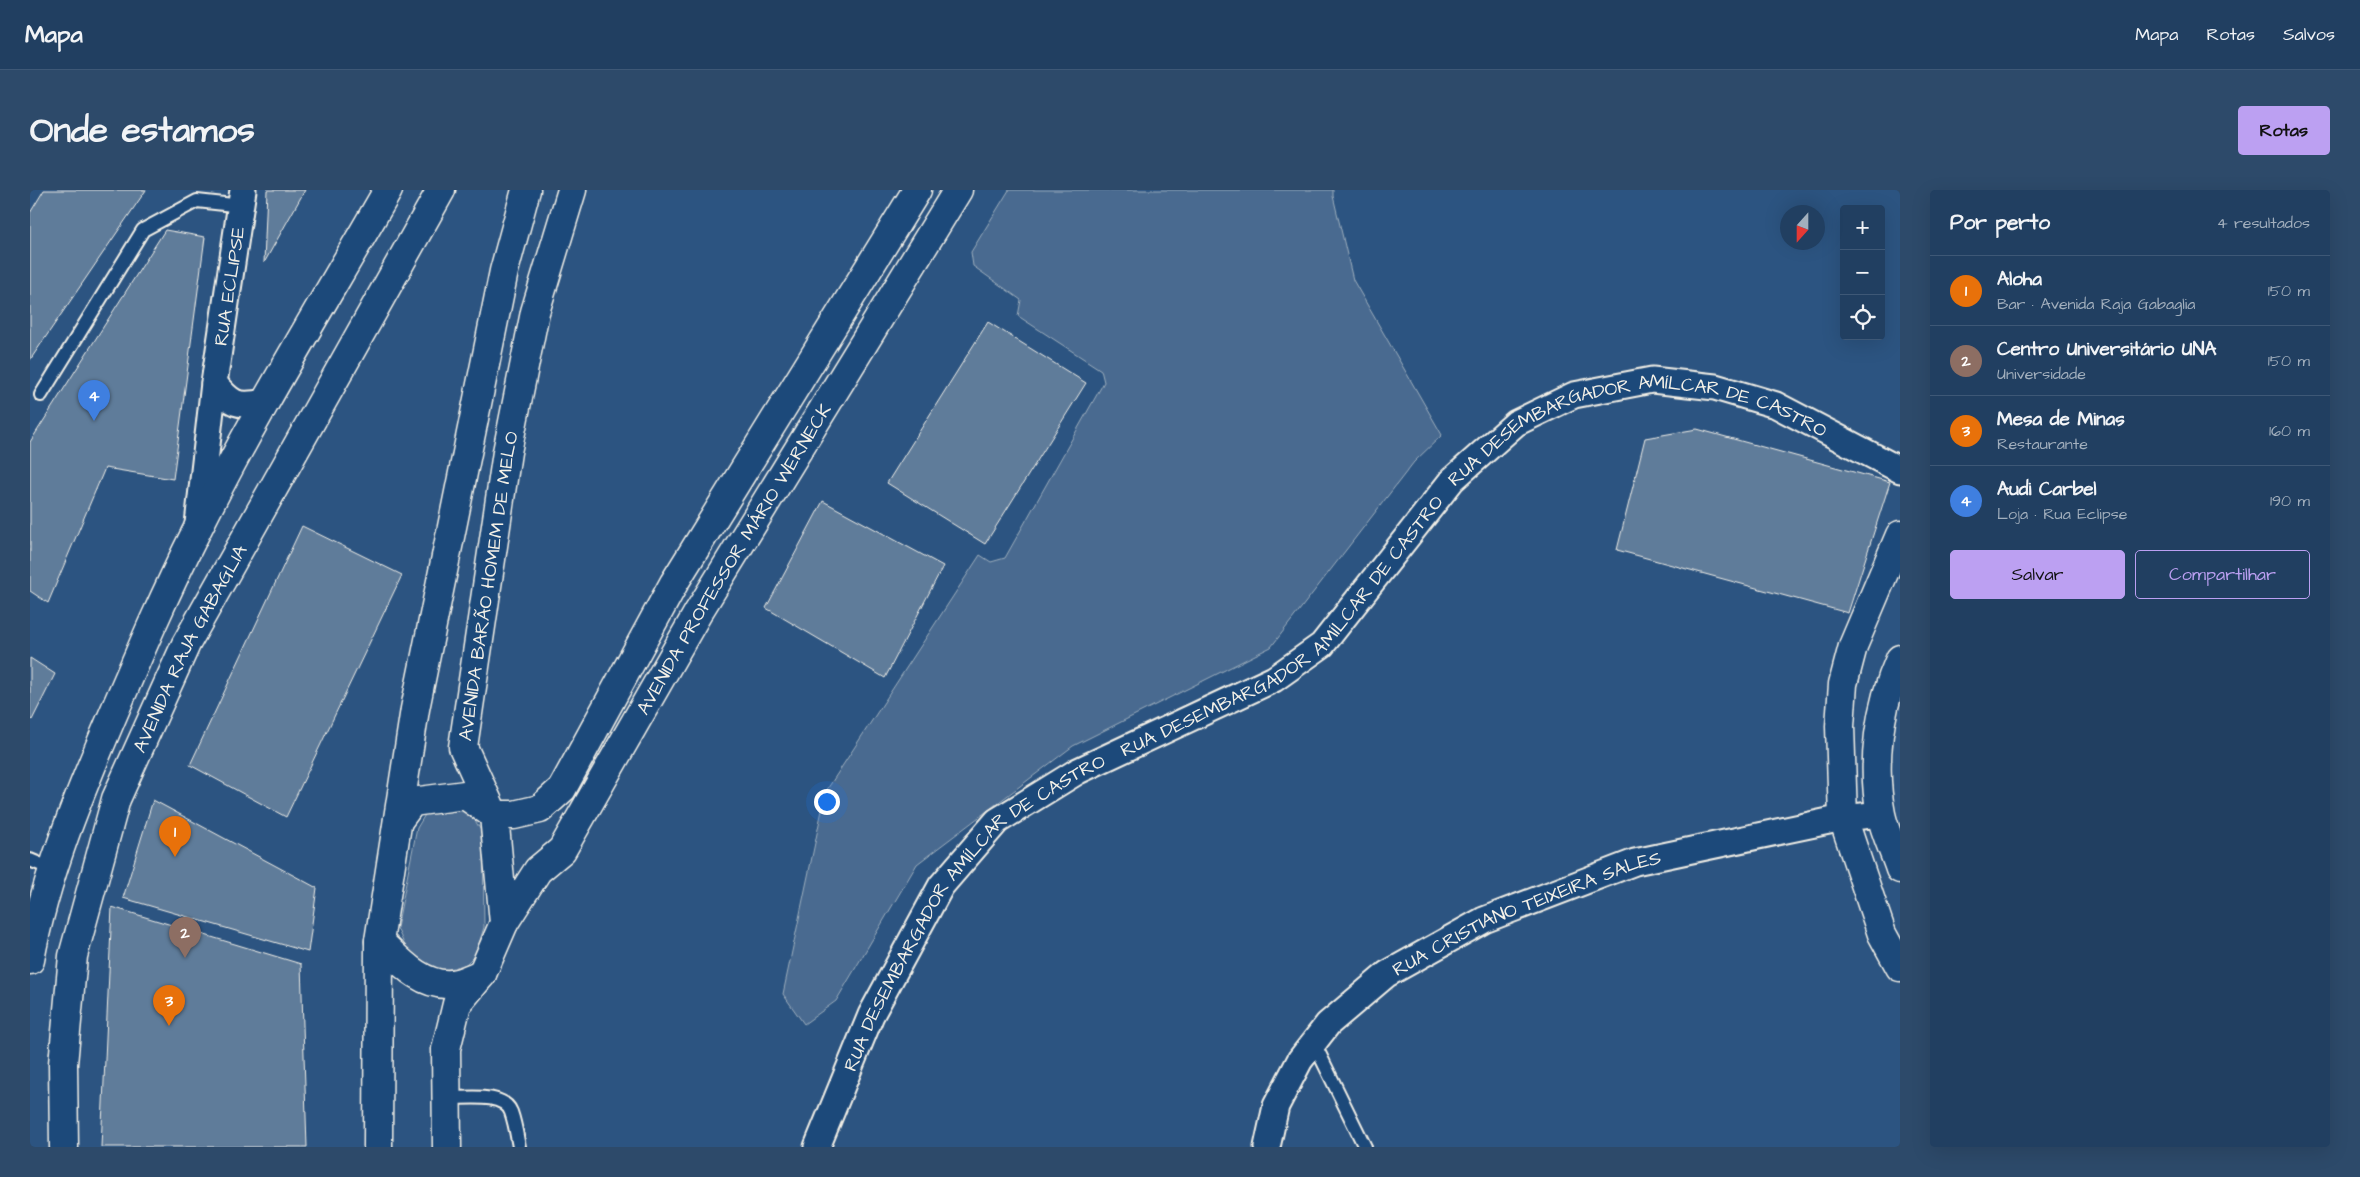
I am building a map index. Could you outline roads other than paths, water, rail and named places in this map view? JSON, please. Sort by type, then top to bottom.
[{"type":"main road","name":"AVENIDA RAJA GABAGLIA","points":[[30,960],[35,933],[42,865],[79,794],[128,678],[197,529],[266,402],[388,190]]},
{"type":"main road","name":"AVENIDA RAJA GABAGLIA","points":[[64,1147],[63,1064],[73,956],[116,799],[186,644],[441,190]]},
{"type":"main road","name":"AVENIDA BARÃO HOMEM DE MELO","points":[[378,1147],[379,941],[415,710],[502,281],[526,190]]},
{"type":"main road","name":"AVENIDA BARÃO HOMEM DE MELO","points":[[447,1147],[445,1098],[446,1048],[457,1004],[482,974],[504,923],[494,815],[464,747],[507,452],[535,312],[572,190]]},
{"type":"main road","name":"AVENIDA PROFESSOR MÁRIO WERNECK","points":[[494,815],[514,815],[540,809],[562,789],[674,583],[917,190]]},
{"type":"main road","name":"AVENIDA PROFESSOR MÁRIO WERNECK","points":[[504,923],[538,870],[562,850],[699,612],[958,190]]},
{"type":"main road","points":[[1900,535],[1853,646],[1843,684],[1840,726],[1843,818],[1882,934],[1900,967]]},
{"type":"main road","points":[[674,583],[687,571],[699,579],[704,590],[699,612]]},
{"type":"main road","points":[[1900,659],[1886,696],[1879,735],[1877,774],[1881,814],[1900,869]]},
{"type":"main road","points":[[398,821],[412,802],[445,796],[466,795],[494,815]]},
{"type":"main road","points":[[379,941],[406,967],[429,983],[452,984],[482,974]]},
{"type":"street","name":"RUA ECLIPSE","points":[[197,529],[214,383],[242,198]]},
{"type":"street","name":"RUA DESEMBARGADOR AMÍLCAR DE CASTRO","points":[[817,1147],[871,1015],[941,886],[997,822],[1078,771],[1274,679],[1322,645],[1452,480],[1516,423],[1574,395],[1652,380],[1715,387],[1776,405],[1900,470]]},
{"type":"street","points":[[214,383],[228,400],[243,406],[266,402]]},
{"type":"street","name":"RUA CRISTIANO TEIXEIRA SALES","points":[[1267,1147],[1276,1106],[1300,1060],[1328,1024],[1387,974],[1484,920],[1635,862],[1843,818],[1881,814]]},
{"type":"lane","points":[[40,395],[143,230],[197,201],[242,198]]},
{"type":"lane","points":[[1314,1043],[1365,1147]]},
{"type":"lane","points":[[445,1098],[485,1097],[499,1101],[510,1110],[519,1147]]},
{"type":"place","name":"Audi Carbel","points":[[94,421]]},
{"type":"place","name":"Aloha","points":[[175,857]]},
{"type":"place","name":"Centro Universitário UNA","points":[[185,958]]},
{"type":"place","name":"Mesa de Minas","points":[[169,1026]]}]
